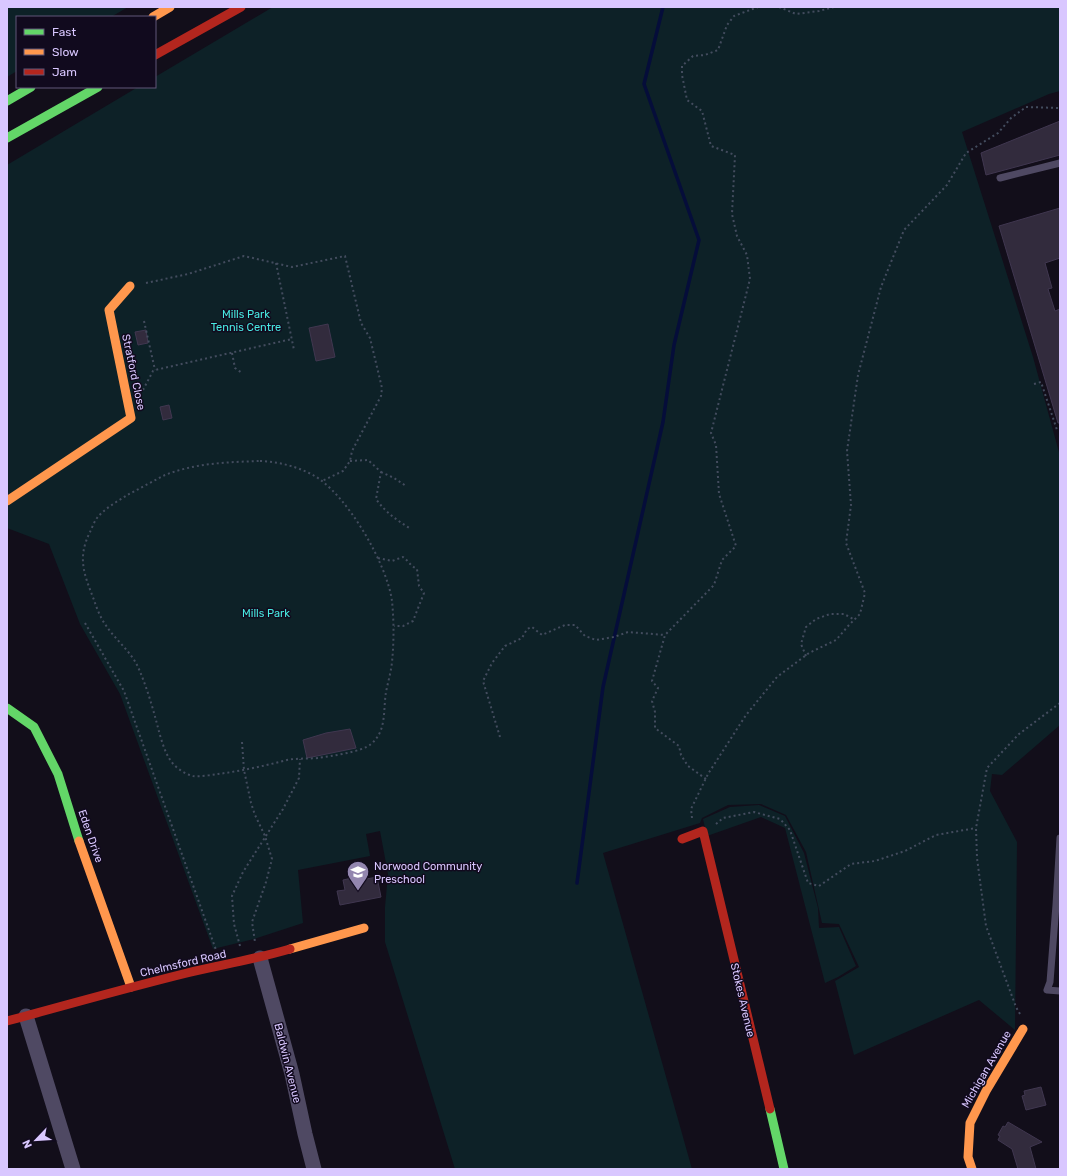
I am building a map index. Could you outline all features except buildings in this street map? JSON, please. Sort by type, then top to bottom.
[{"type":"main road","points":[[155,16],[170,7]]},
{"type":"main road","points":[[156,54],[240,7]]},
{"type":"main road","points":[[7,101],[29,88]]},
{"type":"main road","points":[[7,138],[96,88]]},
{"type":"main road","name":"Stratford Close","points":[[7,501],[131,418],[108,310],[130,286]]},
{"type":"main road","name":"Eden Drive","points":[[7,708],[34,727],[58,774],[78,838],[131,987]]},
{"type":"main road","points":[[682,839],[708,828]]},
{"type":"main road","name":"Stokes Avenue","points":[[708,828],[784,1169]]},
{"type":"main road","name":"Chelmsford Road","points":[[7,1021],[131,987],[221,965],[260,958],[364,928]]},
{"type":"main road","name":"Michigan Avenue","points":[[972,1169],[968,1156],[970,1122],[986,1091],[1023,1029]]},
{"type":"street","name":"Baldwin Avenue","points":[[260,958],[292,1074],[314,1169]]},
{"type":"street","points":[[26,1016],[73,1169]]},
{"type":"lane","points":[[1000,178],[1060,163]]},
{"type":"lane","points":[[1060,838],[1058,906],[1050,982],[1047,990],[1060,991]]},
{"type":"path","points":[[706,779],[688,766],[681,755],[679,746],[655,728],[655,712],[652,701],[658,688],[652,681],[665,635],[714,585],[722,560],[736,546],[719,494],[716,445],[711,433],[750,279],[747,255],[737,236],[732,214],[735,155],[711,146],[702,111],[687,100],[682,75],[682,66],[693,56],[705,55],[718,50],[727,25],[734,16],[758,7]]},
{"type":"path","points":[[779,7],[796,14],[819,11],[834,7]]},
{"type":"path","points":[[976,828],[936,835],[905,851],[875,861],[851,864],[819,886],[808,883],[790,830],[780,818],[754,812],[723,818],[708,828],[692,821],[691,809],[706,779],[746,715],[777,677],[806,656],[836,640],[860,614],[865,593],[846,543],[851,505],[847,452],[858,375],[881,287],[904,230],[947,185],[966,153],[998,133],[1011,118],[1026,107],[1060,108]]},
{"type":"path","points":[[130,286],[188,274],[244,256],[292,267],[345,256],[361,323],[370,338],[382,388],[381,396],[352,451],[350,461],[343,471],[322,481]]},
{"type":"path","points":[[276,263],[294,350]]},
{"type":"path","points":[[144,321],[155,370]]},
{"type":"path","points":[[128,402],[144,389],[153,371],[155,370],[292,339]]},
{"type":"path","points":[[232,353],[235,368]]},
{"type":"path","points":[[232,368],[235,368],[242,373]]},
{"type":"path","points":[[1034,384],[1041,382],[1057,430]]},
{"type":"path","points":[[260,460],[279,462],[297,468],[322,481],[328,486],[359,525],[369,539],[378,558],[389,586],[392,600],[394,626],[392,664],[386,694],[383,724],[379,734],[373,742],[358,750],[317,758],[300,758],[244,770],[206,776],[192,776],[177,768],[169,758],[163,744],[144,681],[136,663],[105,625],[84,572],[82,558],[86,540],[97,518],[113,504],[164,476],[180,470],[220,463],[260,460]]},
{"type":"path","points":[[350,461],[368,460],[381,472],[406,486]]},
{"type":"path","points":[[381,472],[376,499],[381,506],[396,520],[411,529]]},
{"type":"path","points":[[378,558],[392,561],[402,557],[408,560],[411,566],[417,569],[419,586],[424,593],[413,621],[403,626],[394,626]]},
{"type":"path","points":[[806,656],[801,644],[806,628],[816,619],[830,614],[844,614],[855,620]]},
{"type":"path","points":[[85,623],[124,691],[221,965]]},
{"type":"path","points":[[500,736],[483,681],[492,663],[505,646],[522,638],[527,629],[532,627],[542,635],[565,626],[575,625],[584,636],[596,640],[614,637],[628,632],[665,635]]},
{"type":"path","points":[[1023,1019],[1016,1007],[986,926],[977,858],[976,828],[987,768],[1019,734],[1060,703]]},
{"type":"path","points":[[242,742],[244,770],[251,803],[265,836],[272,859],[266,882],[252,922],[254,939],[260,958]]},
{"type":"path","points":[[241,948],[234,924],[232,896],[243,872],[282,809],[299,778],[300,758]]},
{"type":"green space","points":[[7,7],[128,7],[113,16],[16,16],[16,72],[7,77]]},
{"type":"green space","points":[[273,7],[1060,7],[1060,91],[1049,94],[962,132],[1033,357],[1060,456],[1060,725],[1002,775],[992,774],[990,791],[1017,842],[1015,1030],[979,1000],[854,1055],[835,981],[859,967],[839,924],[822,923],[806,852],[786,815],[761,804],[728,805],[702,818],[700,823],[603,853],[692,1169],[455,1169],[385,942],[385,907],[388,874],[380,831],[366,834],[370,856],[298,870],[303,923],[254,939],[213,949],[120,694],[80,624],[49,544],[7,528],[7,165],[136,88],[156,88],[156,76]]},
{"type":"green space","points":[[759,805],[785,816],[804,853],[818,908],[819,928],[839,927],[856,966],[825,983],[785,828],[761,817],[707,836],[703,819],[730,807]]},
{"type":"waterway","points":[[577,883],[603,687],[663,422],[674,345],[699,240],[644,84],[663,7]]},
{"type":"traffic: fast","points":[[7,101],[29,88]]},
{"type":"traffic: fast","points":[[7,138],[96,88]]},
{"type":"traffic: fast","points":[[7,708],[34,727],[58,774],[79,841]]},
{"type":"traffic: fast","points":[[770,1109],[784,1169]]},
{"type":"traffic: slow","points":[[155,16],[170,7]]},
{"type":"traffic: slow","points":[[7,501],[131,418],[109,310],[130,286]]},
{"type":"traffic: slow","points":[[79,841],[131,987]]},
{"type":"traffic: slow","points":[[290,949],[364,928]]},
{"type":"traffic: slow","points":[[972,1169],[968,1157],[970,1123],[986,1091],[1023,1029]]},
{"type":"traffic: jam","points":[[156,54],[241,7]]},
{"type":"traffic: jam","points":[[682,839],[703,831],[770,1109]]},
{"type":"traffic: jam","points":[[7,1021],[187,973],[290,949]]},
{"type":"place","name":"Norwood Community Preschool","points":[[358,892]]},
{"type":"park label","name":"Mills Park Tennis Centre","points":[[246,320]]},
{"type":"park label","name":"Mills Park","points":[[266,613]]}]
